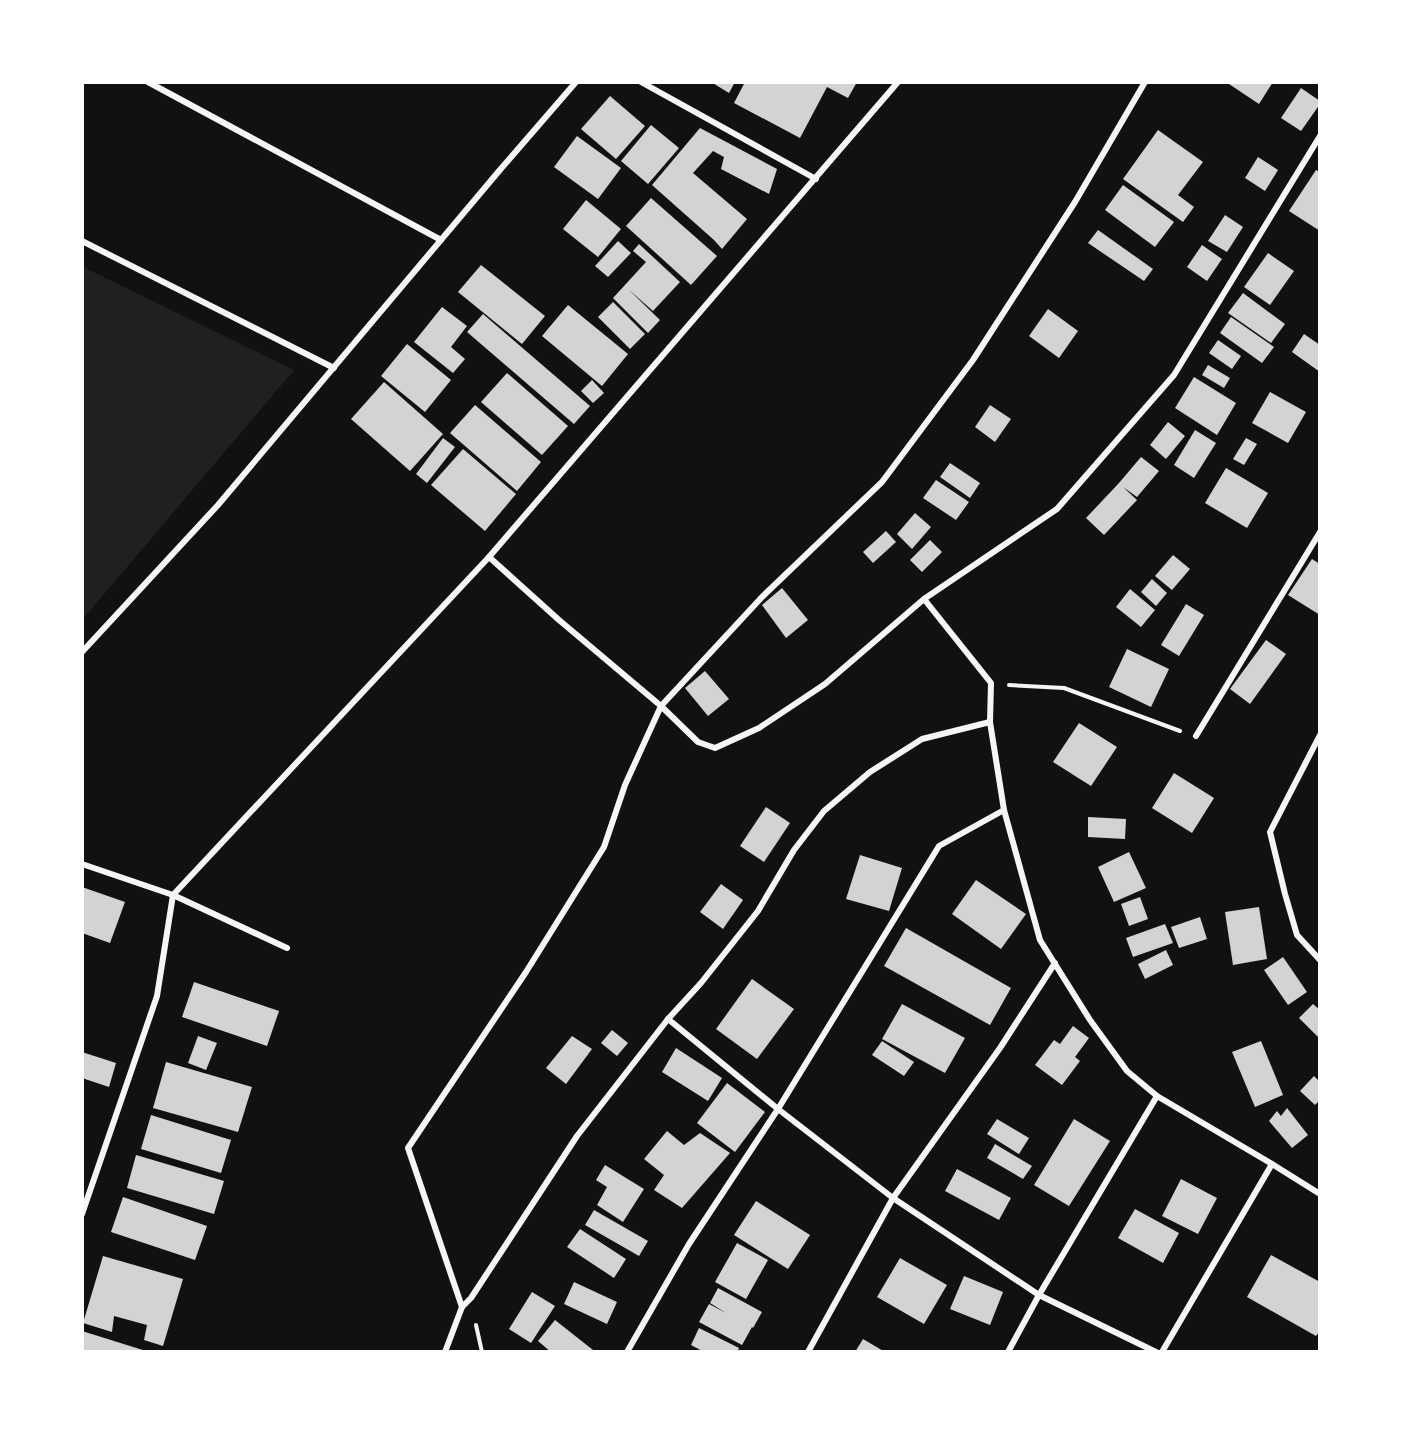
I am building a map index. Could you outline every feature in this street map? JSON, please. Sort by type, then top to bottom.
[{"type":"street","points":[[147,82],[441,240]]},
{"type":"street","points":[[82,652],[218,505],[576,82]]},
{"type":"street","points":[[641,82],[816,179]]},
{"type":"street","points":[[82,1214],[157,996],[173,895],[489,557],[898,82]]},
{"type":"street","points":[[462,1306],[408,1148],[526,972],[604,847],[625,785],[661,706],[762,597],[882,482],[973,360],[1075,202],[1145,82]]},
{"type":"street","points":[[489,557],[661,706],[698,742],[715,748],[759,728],[825,684],[924,599],[1057,509],[1174,375],[1320,136]]},
{"type":"street","points":[[82,241],[334,368]]},
{"type":"street","points":[[1196,736],[1320,532]]},
{"type":"street","points":[[924,599],[991,683],[990,722],[1004,810],[1040,940],[1090,1020],[1127,1071],[1157,1096],[1320,1194]]},
{"type":"street","points":[[445,1352],[462,1306],[471,1298],[577,1136],[668,1019],[701,983],[758,911],[794,850],[825,811],[870,772],[922,739],[990,722]]},
{"type":"street","points":[[1320,735],[1270,832],[1297,935],[1320,960]]},
{"type":"street","points":[[627,1352],[689,1244],[778,1109],[939,846],[1004,810]]},
{"type":"street","points":[[82,864],[173,895],[287,948]]},
{"type":"street","points":[[808,1352],[893,1198],[1000,1048],[1055,963]]},
{"type":"street","points":[[668,1019],[778,1109],[893,1198],[1040,1295],[1156,1352]]},
{"type":"street","points":[[1008,1352],[1157,1096]]},
{"type":"street","points":[[1162,1352],[1272,1164]]},
{"type":"path","points":[[991,683],[1064,688],[1196,736]]},
{"type":"shaded area","points":[[83,267],[294,370],[83,619]]},
{"type":"building","points":[[711,82],[735,82],[729,93]]},
{"type":"building","points":[[745,82],[857,82],[848,98],[827,87],[800,138],[734,103]]},
{"type":"building","points":[[1226,82],[1273,82],[1259,104]]},
{"type":"building","points":[[1301,88],[1320,101],[1320,104],[1301,131],[1281,118]]},
{"type":"building","points":[[610,96],[645,126],[616,159],[581,129]]},
{"type":"building","points":[[651,125],[679,148],[648,184],[621,161]]},
{"type":"building","points":[[700,128],[777,169],[769,194],[721,169],[724,157],[713,151],[693,173],[747,219],[722,249],[652,185]]},
{"type":"building","points":[[1158,130],[1203,162],[1178,195],[1194,207],[1183,222],[1123,179]]},
{"type":"building","points":[[577,136],[621,168],[598,199],[554,167]]},
{"type":"building","points":[[1258,157],[1278,170],[1265,191],[1245,178]]},
{"type":"building","points":[[1316,170],[1320,172],[1320,231],[1289,211]]},
{"type":"building","points":[[1123,185],[1174,222],[1155,247],[1105,210]]},
{"type":"building","points":[[651,198],[717,256],[691,285],[626,226]]},
{"type":"building","points":[[586,200],[621,229],[598,257],[563,229]]},
{"type":"building","points":[[1225,215],[1243,227],[1227,252],[1208,241]]},
{"type":"building","points":[[1098,230],[1153,269],[1144,281],[1088,243]]},
{"type":"building","points":[[618,241],[631,253],[608,277],[595,266]]},
{"type":"building","points":[[639,244],[680,282],[653,311],[628,289],[660,320],[648,333],[613,298],[646,262],[633,251]]},
{"type":"building","points":[[1202,245],[1222,259],[1207,281],[1187,267]]},
{"type":"building","points":[[1268,253],[1294,271],[1270,305],[1244,287]]},
{"type":"building","points":[[481,265],[545,316],[522,344],[458,292]]},
{"type":"building","points":[[1243,293],[1285,324],[1271,343],[1228,313]]},
{"type":"building","points":[[613,302],[645,334],[630,349],[598,317]]},
{"type":"building","points":[[568,305],[628,354],[602,386],[542,336]]},
{"type":"building","points":[[442,307],[467,326],[451,347],[465,359],[453,373],[414,342]]},
{"type":"building","points":[[1048,309],[1078,331],[1059,358],[1029,336]]},
{"type":"building","points":[[483,314],[590,406],[574,424],[467,332]]},
{"type":"building","points":[[1231,317],[1274,347],[1262,363],[1220,333]]},
{"type":"building","points":[[1304,334],[1320,345],[1320,372],[1292,352]]},
{"type":"building","points":[[1218,340],[1241,356],[1232,369],[1209,353]]},
{"type":"building","points":[[407,344],[451,380],[425,412],[381,376]]},
{"type":"building","points":[[1208,365],[1230,378],[1224,388],[1202,375]]},
{"type":"building","points":[[507,373],[568,426],[542,455],[481,402]]},
{"type":"building","points":[[1194,377],[1236,403],[1217,435],[1175,408]]},
{"type":"building","points":[[592,380],[604,393],[593,403],[581,391]]},
{"type":"building","points":[[384,382],[443,434],[410,471],[351,419]]},
{"type":"building","points":[[1270,392],[1306,412],[1288,443],[1252,423]]},
{"type":"building","points":[[475,405],[541,462],[517,491],[450,433]]},
{"type":"building","points":[[990,405],[1011,419],[995,442],[975,427]]},
{"type":"building","points":[[1168,422],[1185,436],[1166,459],[1150,445]]},
{"type":"building","points":[[1195,430],[1216,443],[1194,478],[1174,465]]},
{"type":"building","points":[[443,438],[455,447],[427,483],[416,474]]},
{"type":"building","points":[[1246,438],[1257,444],[1244,465],[1233,459]]},
{"type":"building","points":[[463,449],[516,494],[485,531],[431,485]]},
{"type":"building","points":[[1141,457],[1159,471],[1137,497],[1123,487],[1137,500],[1104,535],[1086,518]]},
{"type":"building","points":[[950,463],[980,483],[970,498],[940,477]]},
{"type":"building","points":[[1226,468],[1268,493],[1247,528],[1205,503]]},
{"type":"building","points":[[936,480],[969,502],[956,520],[923,498]]},
{"type":"building","points":[[915,513],[931,527],[912,549],[897,534]]},
{"type":"building","points":[[886,531],[896,542],[873,563],[863,552]]},
{"type":"building","points":[[930,540],[942,552],[922,572],[910,560]]},
{"type":"building","points":[[1173,555],[1190,569],[1172,590],[1155,576]]},
{"type":"building","points":[[1312,559],[1320,564],[1320,615],[1288,595]]},
{"type":"building","points":[[1152,579],[1167,593],[1156,606],[1141,592]]},
{"type":"building","points":[[782,588],[808,620],[786,638],[762,605]]},
{"type":"building","points":[[1130,589],[1155,610],[1141,627],[1116,607]]},
{"type":"building","points":[[1186,604],[1204,615],[1179,656],[1161,645]]},
{"type":"building","points":[[1266,640],[1286,654],[1250,704],[1230,689]]},
{"type":"building","points":[[1127,649],[1169,669],[1151,707],[1109,687]]},
{"type":"building","points":[[705,671],[729,699],[708,716],[685,688]]},
{"type":"building","points":[[1079,723],[1117,747],[1091,786],[1053,762]]},
{"type":"building","points":[[1174,773],[1214,798],[1192,833],[1152,808]]},
{"type":"building","points":[[766,807],[790,823],[764,862],[740,846]]},
{"type":"building","points":[[1088,817],[1126,819],[1125,839],[1088,837]]},
{"type":"building","points":[[1129,852],[1146,888],[1114,902],[1098,867]]},
{"type":"building","points":[[860,855],[902,868],[889,911],[846,899]]},
{"type":"building","points":[[976,880],[1026,914],[1001,949],[952,914]]},
{"type":"building","points":[[721,884],[743,900],[723,929],[700,912]]},
{"type":"building","points":[[82,887],[125,902],[110,943],[82,933]]},
{"type":"building","points":[[1140,897],[1148,919],[1129,926],[1121,904]]},
{"type":"building","points":[[1259,907],[1267,959],[1233,965],[1225,912]]},
{"type":"building","points":[[1200,917],[1207,939],[1179,948],[1171,927]]},
{"type":"building","points":[[1165,924],[1173,943],[1133,957],[1126,938]]},
{"type":"building","points":[[906,928],[1011,988],[990,1025],[884,966]]},
{"type":"building","points":[[1166,950],[1173,965],[1145,979],[1138,964]]},
{"type":"building","points":[[1283,957],[1307,992],[1288,1005],[1264,970]]},
{"type":"building","points":[[752,979],[794,1009],[757,1059],[716,1029]]},
{"type":"building","points":[[194,982],[279,1011],[267,1046],[182,1017]]},
{"type":"building","points":[[902,1004],[965,1038],[945,1073],[882,1039]]},
{"type":"building","points":[[1313,1004],[1320,1010],[1320,1039],[1299,1018]]},
{"type":"building","points":[[1073,1026],[1089,1038],[1075,1057],[1080,1061],[1062,1085],[1035,1065],[1054,1040],[1060,1044]]},
{"type":"building","points":[[612,1030],[628,1043],[617,1056],[601,1043]]},
{"type":"building","points":[[198,1036],[217,1043],[206,1070],[188,1063]]},
{"type":"building","points":[[572,1036],[592,1049],[566,1084],[546,1068]]},
{"type":"building","points":[[882,1041],[914,1062],[904,1076],[872,1055]]},
{"type":"building","points":[[1261,1041],[1283,1095],[1255,1107],[1232,1052]]},
{"type":"building","points":[[676,1048],[722,1078],[708,1101],[662,1072]]},
{"type":"building","points":[[82,1052],[116,1063],[109,1087],[82,1078]]},
{"type":"building","points":[[166,1062],[252,1087],[238,1132],[153,1108]]},
{"type":"building","points":[[1314,1076],[1320,1082],[1320,1100],[1315,1105],[1300,1091]]},
{"type":"building","points":[[727,1083],[765,1112],[735,1152],[697,1123]]},
{"type":"building","points":[[1287,1108],[1308,1135],[1292,1148],[1269,1121],[1277,1111],[1281,1116]]},
{"type":"building","points":[[151,1115],[231,1140],[221,1173],[141,1149]]},
{"type":"building","points":[[997,1119],[1029,1138],[1019,1154],[987,1134]]},
{"type":"building","points":[[1074,1119],[1110,1141],[1069,1206],[1034,1185]]},
{"type":"building","points":[[667,1131],[684,1145],[700,1133],[730,1153],[682,1208],[654,1190],[664,1175],[644,1159]]},
{"type":"building","points":[[995,1144],[1032,1166],[1023,1179],[987,1158]]},
{"type":"building","points":[[136,1155],[224,1181],[214,1214],[127,1188]]},
{"type":"building","points":[[605,1165],[644,1189],[623,1222],[597,1205],[607,1187],[596,1180]]},
{"type":"building","points":[[957,1169],[1011,1198],[999,1220],[945,1191]]},
{"type":"building","points":[[1181,1179],[1217,1198],[1198,1234],[1162,1216]]},
{"type":"building","points":[[123,1197],[207,1226],[195,1260],[111,1232]]},
{"type":"building","points":[[756,1201],[810,1235],[788,1269],[734,1235]]},
{"type":"building","points":[[1135,1209],[1179,1233],[1163,1263],[1118,1238]]},
{"type":"building","points":[[594,1210],[648,1241],[639,1256],[585,1225]]},
{"type":"building","points":[[580,1229],[626,1259],[614,1278],[567,1247]]},
{"type":"building","points":[[737,1243],[768,1260],[746,1299],[715,1282]]},
{"type":"building","points":[[1271,1255],[1320,1282],[1320,1331],[1316,1336],[1247,1297]]},
{"type":"building","points":[[103,1256],[183,1279],[163,1346],[144,1340],[147,1325],[114,1316],[112,1332],[83,1323]]},
{"type":"building","points":[[900,1258],[947,1285],[924,1324],[877,1297]]},
{"type":"building","points":[[964,1276],[1003,1292],[990,1325],[950,1309]]},
{"type":"building","points":[[574,1282],[617,1302],[607,1324],[564,1304]]},
{"type":"building","points":[[718,1288],[762,1312],[742,1345],[699,1322],[709,1304],[726,1313],[710,1303]]},
{"type":"building","points":[[532,1292],[555,1306],[531,1343],[509,1329]]},
{"type":"building","points":[[555,1320],[593,1350],[592,1352],[551,1352],[538,1341]]},
{"type":"building","points":[[699,1328],[739,1348],[737,1352],[704,1352],[691,1345]]},
{"type":"building","points":[[82,1331],[146,1351],[146,1352],[82,1352]]},
{"type":"building","points":[[863,1339],[885,1352],[855,1352]]}]
